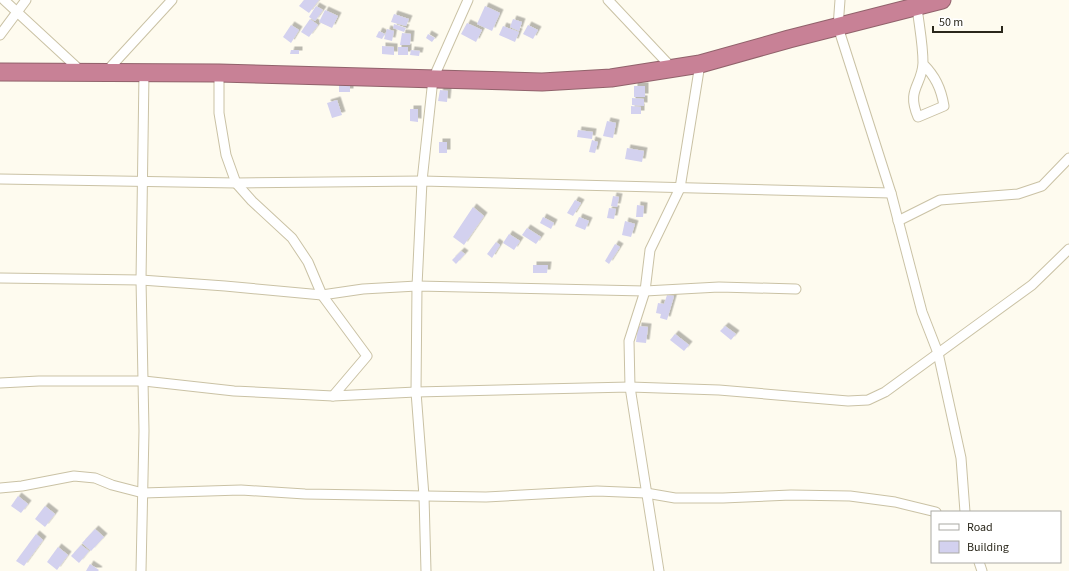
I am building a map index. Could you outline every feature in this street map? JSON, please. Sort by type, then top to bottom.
[{"type":"highway","points":[[0,72],[83,72],[104,74],[219,73],[542,82],[611,78],[700,64],[942,0]]},
{"type":"street","points":[[4,0],[83,72]]},
{"type":"street","points":[[0,35],[26,0]]},
{"type":"street","points":[[104,74],[172,0]]},
{"type":"street","points":[[426,571],[424,496],[416,392],[417,286],[422,181],[433,79],[468,0]]},
{"type":"street","points":[[608,0],[673,69]]},
{"type":"street","points":[[840,0],[838,27],[891,193],[922,312],[938,353],[961,458],[966,511]]},
{"type":"street","points":[[917,7],[923,64],[919,80],[913,92],[914,108],[918,116],[944,106],[941,90],[933,74],[923,64]]},
{"type":"street","points":[[659,571],[630,387],[629,341],[645,291],[650,250],[680,188],[700,64]]},
{"type":"street","points":[[141,571],[144,380],[141,280],[144,73]]},
{"type":"street","points":[[219,73],[219,113],[226,155],[236,183],[252,201],[292,238],[308,262],[322,295],[367,356],[333,396]]},
{"type":"street","points":[[898,221],[940,200],[1018,194],[1042,186],[1069,158]]},
{"type":"street","points":[[0,179],[236,183],[422,181],[891,193]]},
{"type":"street","points":[[0,383],[144,380],[234,391],[333,396],[416,392],[630,387],[719,390],[848,401],[868,400],[884,392],[1032,285],[1069,249]]},
{"type":"street","points":[[0,278],[141,280],[322,295],[363,289],[417,286],[645,291],[720,287],[796,289]]},
{"type":"street","points":[[0,488],[22,486],[74,476],[95,478],[112,485],[143,493],[242,490],[306,494],[486,497],[597,491],[646,493],[675,498],[723,498],[791,495],[850,496],[895,502],[932,511]]},
{"type":"building","points":[[304,0],[319,0],[309,13],[299,6]]},
{"type":"building","points":[[316,6],[323,10],[315,21],[309,17]]},
{"type":"building","points":[[485,6],[500,13],[492,31],[477,24]]},
{"type":"building","points":[[325,10],[338,16],[332,28],[319,22]]},
{"type":"building","points":[[394,14],[409,19],[406,26],[391,22]]},
{"type":"building","points":[[310,19],[318,25],[309,37],[301,32]]},
{"type":"building","points":[[513,19],[522,22],[519,31],[510,27]]},
{"type":"building","points":[[467,23],[482,30],[476,42],[461,34]]},
{"type":"building","points":[[394,24],[406,28],[404,32],[393,28]]},
{"type":"building","points":[[291,25],[299,30],[291,43],[283,37]]},
{"type":"building","points":[[528,25],[538,30],[533,39],[523,34]]},
{"type":"building","points":[[503,26],[519,32],[515,42],[499,35]]},
{"type":"building","points":[[387,29],[394,31],[392,41],[384,39]]},
{"type":"building","points":[[379,31],[385,34],[382,39],[376,37]]},
{"type":"building","points":[[402,33],[411,34],[410,45],[400,45]]},
{"type":"building","points":[[428,34],[435,38],[432,42],[426,38]]},
{"type":"building","points":[[382,46],[394,47],[394,55],[382,54]]},
{"type":"building","points":[[398,47],[408,47],[408,55],[398,55]]},
{"type":"building","points":[[291,50],[299,50],[299,54],[290,54]]},
{"type":"building","points":[[411,50],[420,51],[419,56],[410,55]]},
{"type":"building","points":[[339,85],[350,85],[350,92],[339,92]]},
{"type":"building","points":[[634,86],[645,86],[645,97],[634,97]]},
{"type":"building","points":[[440,90],[448,91],[447,102],[438,101]]},
{"type":"building","points":[[632,98],[644,99],[644,106],[632,105]]},
{"type":"building","points":[[337,100],[342,115],[332,118],[327,103]]},
{"type":"building","points":[[631,106],[641,107],[641,114],[631,114]]},
{"type":"building","points":[[410,109],[418,109],[418,122],[410,121]]},
{"type":"building","points":[[607,121],[616,123],[613,138],[603,136]]},
{"type":"building","points":[[578,130],[593,132],[592,139],[577,137]]},
{"type":"building","points":[[592,140],[598,142],[595,153],[589,152]]},
{"type":"building","points":[[439,142],[447,142],[447,153],[439,153]]},
{"type":"building","points":[[627,148],[644,151],[642,162],[625,159]]},
{"type":"building","points":[[613,196],[619,197],[617,207],[611,206]]},
{"type":"building","points":[[575,200],[581,203],[573,216],[567,213]]},
{"type":"building","points":[[637,205],[644,206],[643,217],[636,217]]},
{"type":"building","points":[[473,207],[484,216],[464,245],[453,237]]},
{"type":"building","points":[[609,208],[616,209],[614,219],[607,218]]},
{"type":"building","points":[[543,217],[554,223],[551,229],[540,223]]},
{"type":"building","points":[[579,217],[589,221],[585,230],[575,226]]},
{"type":"building","points":[[625,221],[635,224],[631,237],[622,235]]},
{"type":"building","points":[[527,228],[541,237],[536,244],[522,235]]},
{"type":"building","points":[[509,234],[520,241],[514,250],[503,243]]},
{"type":"building","points":[[496,242],[500,245],[492,258],[487,254]]},
{"type":"building","points":[[615,244],[620,247],[609,264],[605,261]]},
{"type":"building","points":[[461,251],[465,254],[456,264],[452,260]]},
{"type":"building","points":[[533,265],[548,265],[547,273],[533,273]]},
{"type":"building","points":[[667,295],[674,296],[667,320],[660,318],[661,314],[656,313],[658,303],[664,304]]},
{"type":"building","points":[[638,326],[648,327],[646,343],[636,342]]},
{"type":"building","points":[[725,326],[736,334],[731,340],[720,331]]},
{"type":"building","points":[[675,334],[689,345],[684,351],[670,340]]},
{"type":"building","points":[[18,496],[28,504],[21,513],[11,506]]},
{"type":"building","points":[[45,506],[55,514],[45,527],[35,519]]},
{"type":"building","points":[[95,529],[104,537],[91,551],[82,543]]},
{"type":"building","points":[[36,534],[43,540],[24,566],[16,561]]},
{"type":"building","points":[[81,545],[89,551],[79,563],[71,556]]},
{"type":"building","points":[[58,547],[68,555],[57,570],[47,562]]},
{"type":"building","points":[[90,564],[99,570],[86,571]]}]
